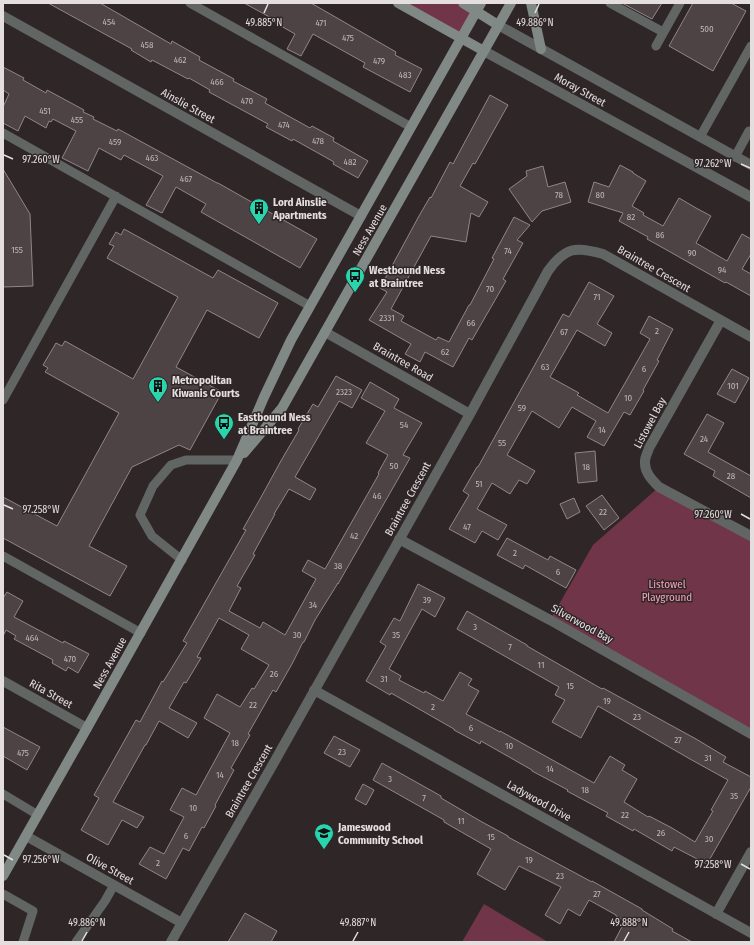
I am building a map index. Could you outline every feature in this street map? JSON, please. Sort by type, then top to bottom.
[{"type":"main road","name":"Moray Street","points":[[398,3],[484,51]]},
{"type":"main road","name":"Moray Street","points":[[462,3],[479,7],[498,25]]},
{"type":"main road","name":"Ness Avenue","points":[[237,460],[282,408],[511,3]]},
{"type":"main road","points":[[531,3],[541,49]]},
{"type":"main road","name":"Ness Avenue","points":[[3,876],[237,460],[264,397],[291,340],[479,7]]},
{"type":"street","name":"Ainslie Street","points":[[3,16],[361,216]]},
{"type":"street","name":"Moray Street","points":[[498,25],[751,165]]},
{"type":"street","name":"Moray Street","points":[[484,51],[751,197]]},
{"type":"street","name":"Braintree Crescent","points":[[171,942],[470,414],[548,271],[560,256],[575,249],[584,249],[603,254],[751,337]]},
{"type":"street","name":"Listowel Bay","points":[[721,320],[649,448],[645,461],[647,472],[651,479],[659,487],[751,536]]},
{"type":"street","name":"Braintree Road","points":[[325,332],[470,414]]},
{"type":"street","name":"Silverwood Bay","points":[[399,539],[550,620],[751,734]]},
{"type":"street","name":"Rita Street","points":[[3,681],[87,728]]},
{"type":"street","name":"Ladywood Drive","points":[[314,690],[751,933]]},
{"type":"street","name":"Olive Street","points":[[26,836],[182,924]]},
{"type":"street","points":[[716,914],[751,852]]},
{"type":"lane","points":[[190,3],[411,127]]},
{"type":"lane","points":[[610,3],[664,32]]},
{"type":"lane","points":[[656,46],[680,3]]},
{"type":"lane","points":[[700,137],[751,46]]},
{"type":"lane","points":[[735,157],[749,130]]},
{"type":"lane","points":[[3,133],[310,306]]},
{"type":"lane","points":[[3,400],[116,196]]},
{"type":"lane","points":[[182,560],[152,536],[140,515],[153,486],[171,465],[186,460],[237,460]]},
{"type":"lane","points":[[3,556],[141,633]]},
{"type":"lane","points":[[3,794],[38,815]]},
{"type":"lane","points":[[76,942],[105,901],[114,885]]},
{"type":"lane","points":[[3,894],[33,910],[23,942]]},
{"type":"green space","points":[[398,3],[463,3],[477,11],[461,38]]},
{"type":"green space","name":"Listowel Playground","points":[[659,487],[751,536],[751,734],[550,620],[593,545]]},
{"type":"green space","points":[[484,904],[548,942],[462,942]]},
{"type":"building","points":[[48,3],[100,3],[171,44],[172,41],[200,57],[199,60],[234,79],[233,81],[267,99],[265,103],[310,128],[312,126],[334,138],[333,141],[368,161],[358,178],[333,164],[334,162],[293,139],[292,141],[266,127],[268,124],[209,92],[210,90],[189,78],[188,79],[152,60],[151,62],[131,50],[132,49]]},
{"type":"building","points":[[244,3],[311,3],[396,52],[395,55],[422,69],[410,92],[363,67],[365,63],[313,34],[301,56],[287,49],[295,34],[274,22],[275,20]]},
{"type":"building","points":[[622,3],[662,3],[652,19]]},
{"type":"building","points":[[693,3],[731,3],[746,11],[713,71],[669,46]]},
{"type":"building","points":[[3,67],[24,78],[23,80],[46,93],[47,90],[84,110],[83,112],[94,117],[93,119],[117,131],[118,129],[317,239],[300,268],[201,212],[206,204],[176,187],[162,213],[146,205],[163,176],[124,155],[121,160],[99,148],[88,171],[62,158],[76,131],[53,119],[51,122],[49,121],[46,128],[25,116],[18,131],[3,123],[3,107],[9,94],[3,90]]},
{"type":"building","points":[[490,95],[508,105],[475,164],[473,163],[460,186],[488,202],[479,217],[471,213],[466,242],[431,236],[391,309],[404,316],[401,321],[436,340],[438,337],[449,342],[494,259],[492,258],[514,217],[530,225],[517,240],[523,243],[503,279],[506,281],[472,340],[469,338],[453,367],[425,352],[420,362],[405,354],[411,344],[369,320],[387,292],[380,288],[450,162],[453,164]]},
{"type":"building","points":[[620,165],[646,181],[632,206],[644,213],[643,215],[663,226],[679,198],[711,216],[696,243],[727,261],[742,234],[751,239],[751,254],[742,269],[751,274],[751,296],[647,239],[648,237],[619,221],[623,213],[588,202],[594,182],[609,187]]},
{"type":"building","points":[[543,166],[548,187],[565,182],[571,202],[542,211],[532,222],[509,189],[527,176],[526,171]]},
{"type":"building","points":[[3,169],[30,214],[33,286],[3,287]]},
{"type":"building","name":"Metropolitan Kiwanis Courts","points":[[124,229],[213,278],[218,270],[278,303],[259,338],[207,310],[176,367],[222,392],[190,450],[179,445],[132,467],[89,546],[127,566],[110,596],[3,538],[3,497],[57,526],[119,413],[45,372],[48,368],[43,365],[56,343],[62,346],[65,341],[133,379],[178,297],[107,258],[114,246],[109,244],[116,232],[121,235]]},
{"type":"building","points":[[589,282],[614,296],[597,324],[612,333],[605,346],[577,330],[550,377],[579,393],[577,395],[608,413],[650,339],[640,333],[649,316],[673,329],[657,360],[659,361],[643,390],[644,391],[630,415],[624,412],[604,446],[587,437],[596,421],[572,407],[559,428],[532,411],[507,455],[535,471],[527,484],[519,480],[510,494],[492,483],[477,509],[507,525],[498,540],[482,531],[475,543],[449,529],[469,495],[463,491],[478,467],[563,314],[569,317]]},
{"type":"building","points":[[732,369],[749,378],[735,403],[717,394]]},
{"type":"building","points":[[336,376],[362,390],[352,408],[339,401],[295,477],[316,489],[310,500],[289,489],[274,514],[253,554],[255,555],[237,586],[241,588],[229,611],[260,628],[263,622],[285,635],[316,579],[302,571],[308,560],[325,569],[379,474],[378,473],[388,455],[366,443],[385,411],[361,398],[370,382],[399,399],[394,408],[422,423],[403,455],[410,458],[338,584],[315,620],[276,692],[273,690],[248,734],[250,735],[231,768],[234,770],[204,828],[202,827],[189,851],[183,848],[166,879],[139,864],[150,847],[164,854],[184,817],[170,810],[182,788],[196,795],[230,733],[204,718],[217,694],[240,707],[252,688],[254,689],[269,665],[241,649],[249,635],[219,618],[197,657],[201,658],[186,683],[184,682],[169,708],[197,723],[188,738],[159,721],[145,745],[113,802],[144,817],[137,828],[122,820],[108,845],[81,830],[99,798],[94,795],[136,720],[140,722],[162,681],[163,682],[187,643],[183,641],[246,530],[243,529],[299,430],[298,429],[313,404],[318,407]]},
{"type":"building","points":[[707,414],[724,423],[708,452],[751,476],[751,498],[713,476],[715,471],[684,454]]},
{"type":"building","points":[[595,451],[597,481],[578,483],[575,453]]},
{"type":"building","points":[[602,495],[619,518],[604,530],[586,506]]},
{"type":"building","points":[[574,498],[580,512],[567,519],[560,504]]},
{"type":"building","points":[[507,538],[548,560],[550,556],[576,570],[566,588],[525,565],[523,569],[497,555]]},
{"type":"building","points":[[418,584],[445,598],[435,617],[422,609],[389,669],[401,676],[399,680],[424,693],[425,691],[443,701],[460,672],[472,679],[468,685],[479,691],[466,714],[594,783],[610,756],[625,765],[622,770],[637,779],[624,802],[648,817],[649,816],[672,828],[695,842],[713,811],[711,810],[728,780],[598,706],[581,738],[552,722],[565,700],[555,695],[559,687],[457,629],[467,611],[602,689],[603,688],[696,739],[726,757],[723,762],[751,777],[751,787],[707,864],[674,847],[672,851],[634,829],[633,831],[606,816],[608,813],[481,741],[480,744],[391,693],[390,695],[366,681],[386,646],[380,642],[394,618],[400,621]]},
{"type":"building","points":[[7,592],[23,601],[14,617],[63,643],[64,641],[89,654],[78,673],[68,667],[66,671],[52,663],[53,660],[14,639],[16,636],[6,630],[3,636],[3,598]]},
{"type":"building","points":[[3,727],[40,747],[27,770],[3,756]]},
{"type":"building","points":[[334,736],[360,750],[350,767],[324,753]]},
{"type":"building","points":[[382,763],[441,796],[441,798],[508,837],[642,909],[673,929],[672,931],[692,942],[614,942],[625,921],[589,900],[580,916],[568,909],[560,924],[545,915],[561,887],[519,866],[505,890],[477,874],[491,849],[444,822],[444,820],[373,780]]},
{"type":"building","points":[[363,784],[374,790],[366,805],[355,799]]},
{"type":"building","points":[[245,913],[277,931],[271,942],[228,942]]},
{"type":"place","name":"Lord Ainslie Apartments","points":[[259,225]]},
{"type":"place","name":"Westbound Ness at Braintree","points":[[355,293]]},
{"type":"place","name":"Metropolitan Kiwanis Courts","points":[[158,403]]},
{"type":"place","name":"Eastbound Ness at Braintree","points":[[224,440]]},
{"type":"place","name":"Jameswood Community School","points":[[324,850]]}]
